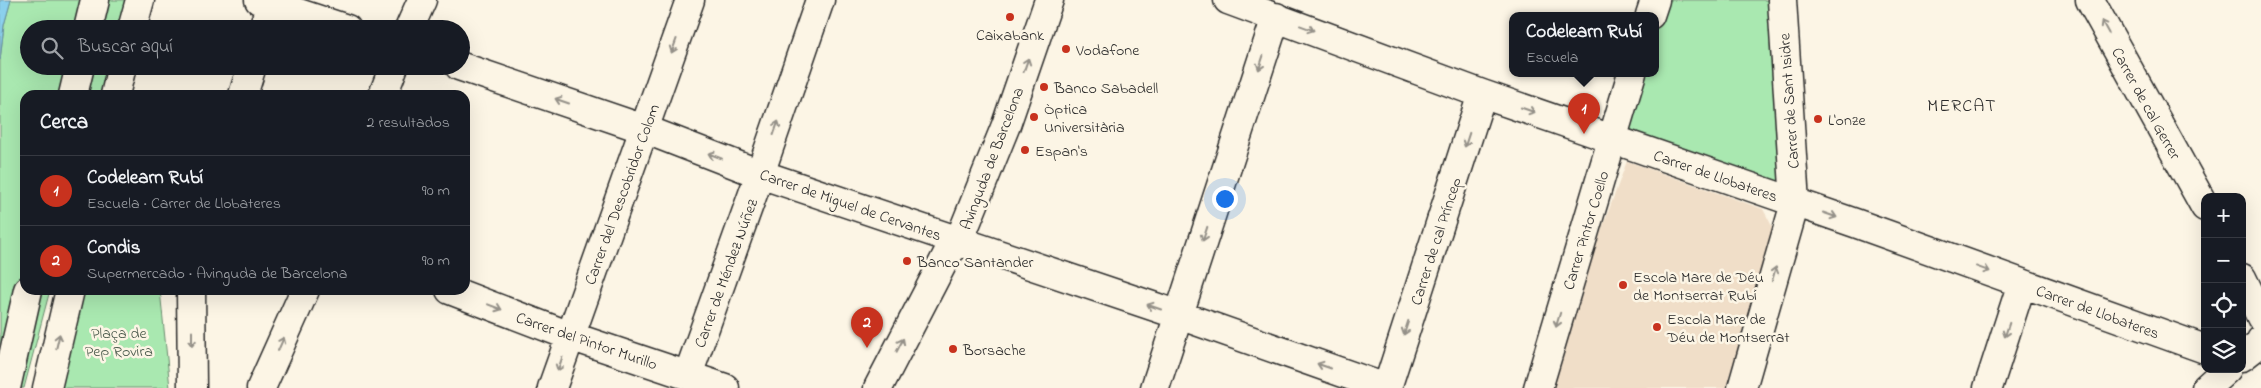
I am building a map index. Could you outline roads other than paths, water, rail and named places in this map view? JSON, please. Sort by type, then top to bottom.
[{"type":"street","points":[[90,20],[95,0]]},
{"type":"street","points":[[134,20],[140,0]]},
{"type":"street","points":[[413,20],[422,0]]},
{"type":"street","name":"Carrer del Descobridor Colom","points":[[552,388],[690,0]]},
{"type":"street","name":"Carrer de Méndez Núñez","points":[[688,375],[820,0]]},
{"type":"street","name":"Avinguda de Barcelona","points":[[878,388],[948,253],[959,241],[1006,125],[1048,0]]},
{"type":"street","name":"Carrer de Llobateres","points":[[1228,0],[1276,16],[1482,94],[2201,348]]},
{"type":"street","points":[[1651,12],[1655,0]]},
{"type":"street","name":"Carrer de Sant Isidre","points":[[1742,388],[1795,203],[1782,0]]},
{"type":"street","name":"Carrer de cal Gerrer","points":[[2090,0],[2201,200]]},
{"type":"street","points":[[266,8],[312,20]]},
{"type":"street","points":[[1156,388],[1276,16]]},
{"type":"street","name":"Carrer de Miguel de Cervantes","points":[[470,70],[644,129],[760,174],[1179,315],[1387,388]]},
{"type":"street","points":[[74,90],[78,75]]},
{"type":"street","points":[[116,90],[120,75]]},
{"type":"street","points":[[245,90],[249,75]]},
{"type":"street","points":[[385,90],[391,75]]},
{"type":"street","name":"Carrer Pintor Coello","points":[[1538,388],[1631,77]]},
{"type":"street","name":"Carrer de cal Príncep","points":[[1387,388],[1482,94]]},
{"type":"street","points":[[1988,388],[2022,283]]},
{"type":"street","points":[[2244,283],[2261,317]]},
{"type":"street","points":[[6,388],[27,295]]},
{"type":"street","points":[[47,388],[69,295]]},
{"type":"street","points":[[191,295],[192,388]]},
{"type":"street","points":[[261,388],[303,295]]},
{"type":"street","name":"Carrer del Pintor Murillo","points":[[463,295],[570,336],[724,388]]},
{"type":"street","points":[[2246,354],[2260,343],[2261,340]]},
{"type":"street","points":[[2246,363],[2261,369]]},
{"type":"street","points":[[2206,388],[2223,373]]},
{"type":"water","points":[[0,0],[11,0],[4,25],[0,60]]},
{"type":"place","name":"Caixabank","points":[[1010,17]]},
{"type":"place","name":"Vodafone","points":[[1066,49]]},
{"type":"place","name":"Banco Sabadell","points":[[1044,87]]},
{"type":"place","name":"Òptica Universitària","points":[[1034,117]]},
{"type":"place","name":"L'onze","points":[[1818,119]]},
{"type":"place","name":"Codelearn Rubí","points":[[1584,134]]},
{"type":"place","name":"Espan's","points":[[1025,150]]},
{"type":"place","name":"Banco Santander","points":[[907,261]]},
{"type":"place","name":"Escola Mare de Déu de Montserrat Rubí","points":[[1623,285]]},
{"type":"place","name":"Escola Mare de Déu de Montserrat","points":[[1657,327]]},
{"type":"place","name":"Condis","points":[[867,348]]},
{"type":"place","name":"Borsache","points":[[953,349]]},
{"type":"district","name":"MERCAT","points":[[1962,105]]},
{"type":"park label","name":"Plaça de Pep Rovira","points":[[119,341]]}]
